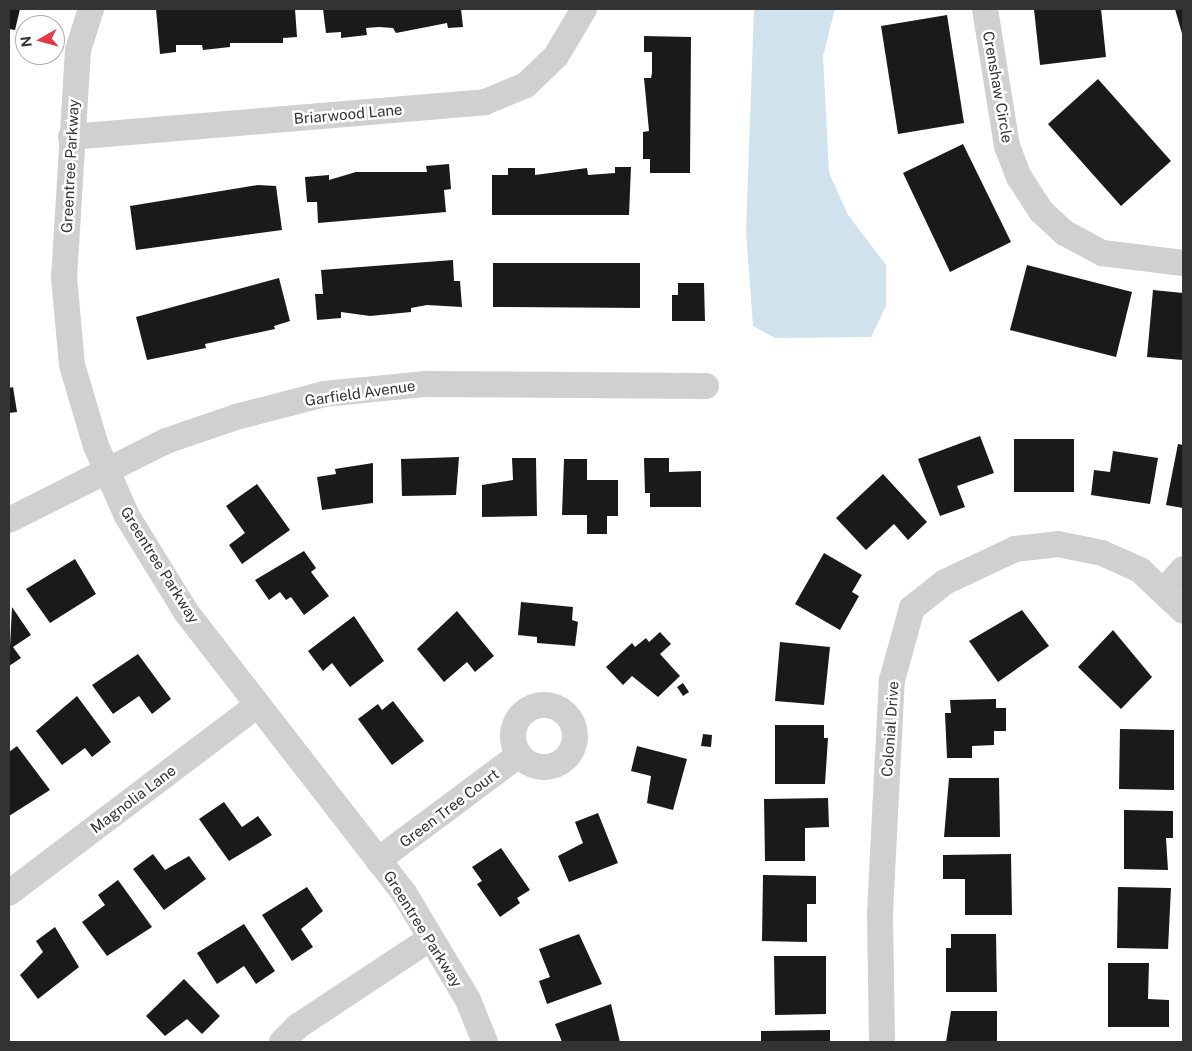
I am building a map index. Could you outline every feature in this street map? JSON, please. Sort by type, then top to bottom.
[{"type":"street","name":"Greentree Parkway","points":[[91,9],[78,50],[71,137],[64,277],[72,364],[107,470],[127,516],[186,612],[378,860],[431,938],[468,1000],[486,1042]]},
{"type":"street","name":"Briarwood Lane","points":[[71,137],[485,102],[526,85],[556,56],[584,9]]},
{"type":"street","name":"Crenshaw Circle","points":[[985,9],[1007,146],[1019,177],[1041,211],[1065,233],[1102,253],[1183,263]]},
{"type":"street","name":"Garfield Avenue","points":[[9,520],[166,442],[236,416],[324,394],[424,384],[706,386]]},
{"type":"street","name":"Colonial Drive","points":[[882,1042],[880,913],[892,680],[912,608],[945,582],[1015,550],[1058,544],[1102,553],[1140,570],[1165,590],[1183,611]]},
{"type":"street","points":[[1165,590],[1183,570]]},
{"type":"street","name":"Magnolia Lane","points":[[9,893],[258,704]]},
{"type":"street","name":"Green Tree Court","points":[[378,860],[520,755]]},
{"type":"street","points":[[282,1042],[298,1026],[431,938]]},
{"type":"water","points":[[754,9],[835,9],[823,56],[829,173],[848,215],[886,265],[886,306],[871,337],[775,338],[753,326],[746,231]]},
{"type":"building","points":[[9,9],[20,9],[19,15],[15,15],[15,30],[9,29]]},
{"type":"building","points":[[156,9],[295,9],[297,37],[283,38],[283,43],[230,43],[230,47],[203,50],[202,45],[176,45],[176,52],[160,54]]},
{"type":"building","points":[[323,9],[461,9],[463,27],[448,28],[447,23],[396,33],[393,28],[366,28],[367,35],[341,38],[341,32],[326,33]]},
{"type":"building","points":[[1034,9],[1101,9],[1106,57],[1040,65]]},
{"type":"building","points":[[1175,9],[1183,9],[1183,37]]},
{"type":"building","points":[[947,15],[964,123],[898,134],[881,26]]},
{"type":"building","points":[[644,36],[691,37],[690,173],[650,173],[650,159],[643,159],[643,132],[649,131],[644,78],[651,78],[652,73],[652,52],[644,52]]},
{"type":"building","points":[[1098,79],[1171,161],[1121,206],[1048,124]]},
{"type":"building","points":[[963,144],[1011,242],[950,272],[903,173]]},
{"type":"building","points":[[449,164],[451,189],[444,190],[446,212],[318,223],[317,202],[307,202],[305,177],[329,175],[329,180],[356,172],[427,172],[426,166]]},
{"type":"building","points":[[615,167],[631,167],[629,215],[492,215],[492,175],[508,175],[508,168],[535,168],[535,175],[587,168],[588,175],[615,173]]},
{"type":"building","points":[[258,185],[276,186],[282,230],[136,250],[130,206]]},
{"type":"building","points":[[453,260],[454,281],[460,281],[462,307],[427,305],[411,308],[411,312],[370,316],[341,312],[341,318],[317,320],[315,294],[323,294],[321,270]]},
{"type":"building","points":[[493,263],[640,263],[640,308],[493,307]]},
{"type":"building","points":[[1027,265],[1132,292],[1116,357],[1010,330]]},
{"type":"building","points":[[279,278],[290,321],[274,326],[275,329],[205,344],[206,348],[147,360],[136,317]]},
{"type":"building","points":[[678,283],[704,283],[705,321],[672,321],[672,295],[678,295]]},
{"type":"building","points":[[1153,290],[1183,293],[1183,360],[1147,357]]},
{"type":"building","points":[[13,387],[17,412],[9,413],[9,388]]},
{"type":"building","points":[[980,436],[994,473],[957,486],[965,507],[940,516],[918,459]]},
{"type":"building","points":[[1014,439],[1074,439],[1074,492],[1014,492]]},
{"type":"building","points":[[1178,444],[1183,445],[1183,508],[1166,505]]},
{"type":"building","points":[[1113,451],[1158,458],[1150,504],[1091,495],[1094,470],[1110,472]]},
{"type":"building","points":[[459,457],[456,495],[402,496],[401,459]]},
{"type":"building","points":[[512,458],[536,458],[537,516],[482,517],[482,485],[513,480]]},
{"type":"building","points":[[644,458],[669,458],[669,472],[701,471],[701,507],[650,507],[650,493],[645,493]]},
{"type":"building","points":[[564,459],[587,459],[587,480],[618,480],[618,516],[607,516],[607,534],[587,534],[587,515],[562,515]]},
{"type":"building","points":[[373,463],[373,503],[322,510],[317,477],[336,474],[335,469]]},
{"type":"building","points":[[883,474],[927,522],[908,540],[894,524],[866,550],[836,518]]},
{"type":"building","points":[[257,484],[290,530],[242,564],[229,545],[245,533],[226,506]]},
{"type":"building","points":[[304,551],[316,568],[311,572],[329,596],[304,615],[291,597],[286,600],[280,592],[269,600],[255,580]]},
{"type":"building","points":[[824,553],[862,575],[852,592],[859,596],[840,630],[795,604]]},
{"type":"building","points":[[75,559],[96,594],[50,623],[26,589]]},
{"type":"building","points":[[521,602],[573,607],[572,620],[578,622],[575,646],[537,643],[537,637],[518,635]]},
{"type":"building","points":[[12,607],[31,635],[13,647],[21,658],[9,666]]},
{"type":"building","points":[[1022,610],[1049,646],[998,682],[969,641]]},
{"type":"building","points":[[457,611],[494,656],[475,672],[467,662],[444,682],[417,649]]},
{"type":"building","points":[[354,616],[384,661],[350,687],[332,663],[323,671],[308,651]]},
{"type":"building","points":[[1113,630],[1152,677],[1121,709],[1078,667]]},
{"type":"building","points":[[660,632],[671,644],[660,654],[680,676],[658,697],[632,676],[623,685],[606,667],[632,643],[635,647],[646,638],[649,642]]},
{"type":"building","points":[[780,642],[830,647],[824,705],[775,701]]},
{"type":"building","points":[[138,654],[171,699],[152,714],[139,696],[113,714],[92,685]]},
{"type":"building","points":[[683,683],[689,692],[683,696],[677,687]]},
{"type":"building","points":[[77,696],[111,742],[92,757],[85,748],[62,765],[36,731]]},
{"type":"building","points":[[996,699],[996,708],[1006,708],[1006,731],[994,731],[994,745],[972,746],[972,758],[947,758],[945,713],[951,713],[950,700]]},
{"type":"building","points":[[393,701],[424,741],[392,765],[358,719],[378,704],[382,710]]},
{"type":"building","points":[[775,725],[824,725],[824,738],[828,738],[825,784],[775,784]]},
{"type":"building","points":[[1120,729],[1174,730],[1174,790],[1119,789]]},
{"type":"building","points":[[703,734],[712,735],[711,747],[701,746]]},
{"type":"building","points":[[17,746],[50,790],[9,816],[9,752]]},
{"type":"building","points":[[637,746],[687,759],[673,810],[647,803],[651,776],[631,771]]},
{"type":"building","points":[[949,778],[999,778],[1000,837],[944,837]]},
{"type":"building","points":[[828,798],[829,827],[805,828],[805,861],[765,861],[764,799]]},
{"type":"building","points":[[224,802],[242,827],[258,816],[272,835],[229,861],[199,819]]},
{"type":"building","points":[[1124,810],[1173,811],[1173,838],[1166,838],[1168,870],[1124,869]]},
{"type":"building","points":[[598,813],[618,863],[569,882],[558,856],[583,843],[575,822]]},
{"type":"building","points":[[501,848],[530,890],[517,898],[520,903],[500,917],[477,884],[482,881],[472,867]]},
{"type":"building","points":[[153,854],[165,870],[189,856],[206,879],[164,910],[133,869]]},
{"type":"building","points":[[1011,854],[1012,915],[965,915],[965,879],[943,879],[943,855]]},
{"type":"building","points":[[763,875],[816,876],[816,904],[807,904],[807,942],[762,941]]},
{"type":"building","points":[[118,880],[152,927],[107,956],[82,922],[105,905],[98,895]]},
{"type":"building","points":[[307,887],[323,911],[301,929],[313,947],[292,961],[262,915]]},
{"type":"building","points":[[1118,887],[1171,888],[1168,949],[1117,948]]},
{"type":"building","points":[[244,924],[275,971],[256,984],[244,966],[217,984],[197,953]]},
{"type":"building","points":[[55,927],[79,967],[38,999],[20,975],[43,952],[36,941]]},
{"type":"building","points":[[579,934],[602,984],[547,1004],[539,981],[550,977],[539,949]]},
{"type":"building","points":[[951,934],[996,934],[997,992],[946,992],[946,948],[951,948]]},
{"type":"building","points":[[774,956],[826,956],[826,1014],[775,1015]]},
{"type":"building","points":[[1108,963],[1149,963],[1148,999],[1169,1000],[1169,1027],[1108,1027]]},
{"type":"building","points":[[184,979],[220,1016],[202,1034],[187,1019],[165,1036],[146,1016]]},
{"type":"building","points":[[611,1004],[620,1042],[562,1042],[555,1024]]},
{"type":"building","points":[[951,1011],[997,1011],[997,1042],[946,1042]]},
{"type":"building","points":[[830,1030],[830,1042],[761,1042],[761,1031]]}]
